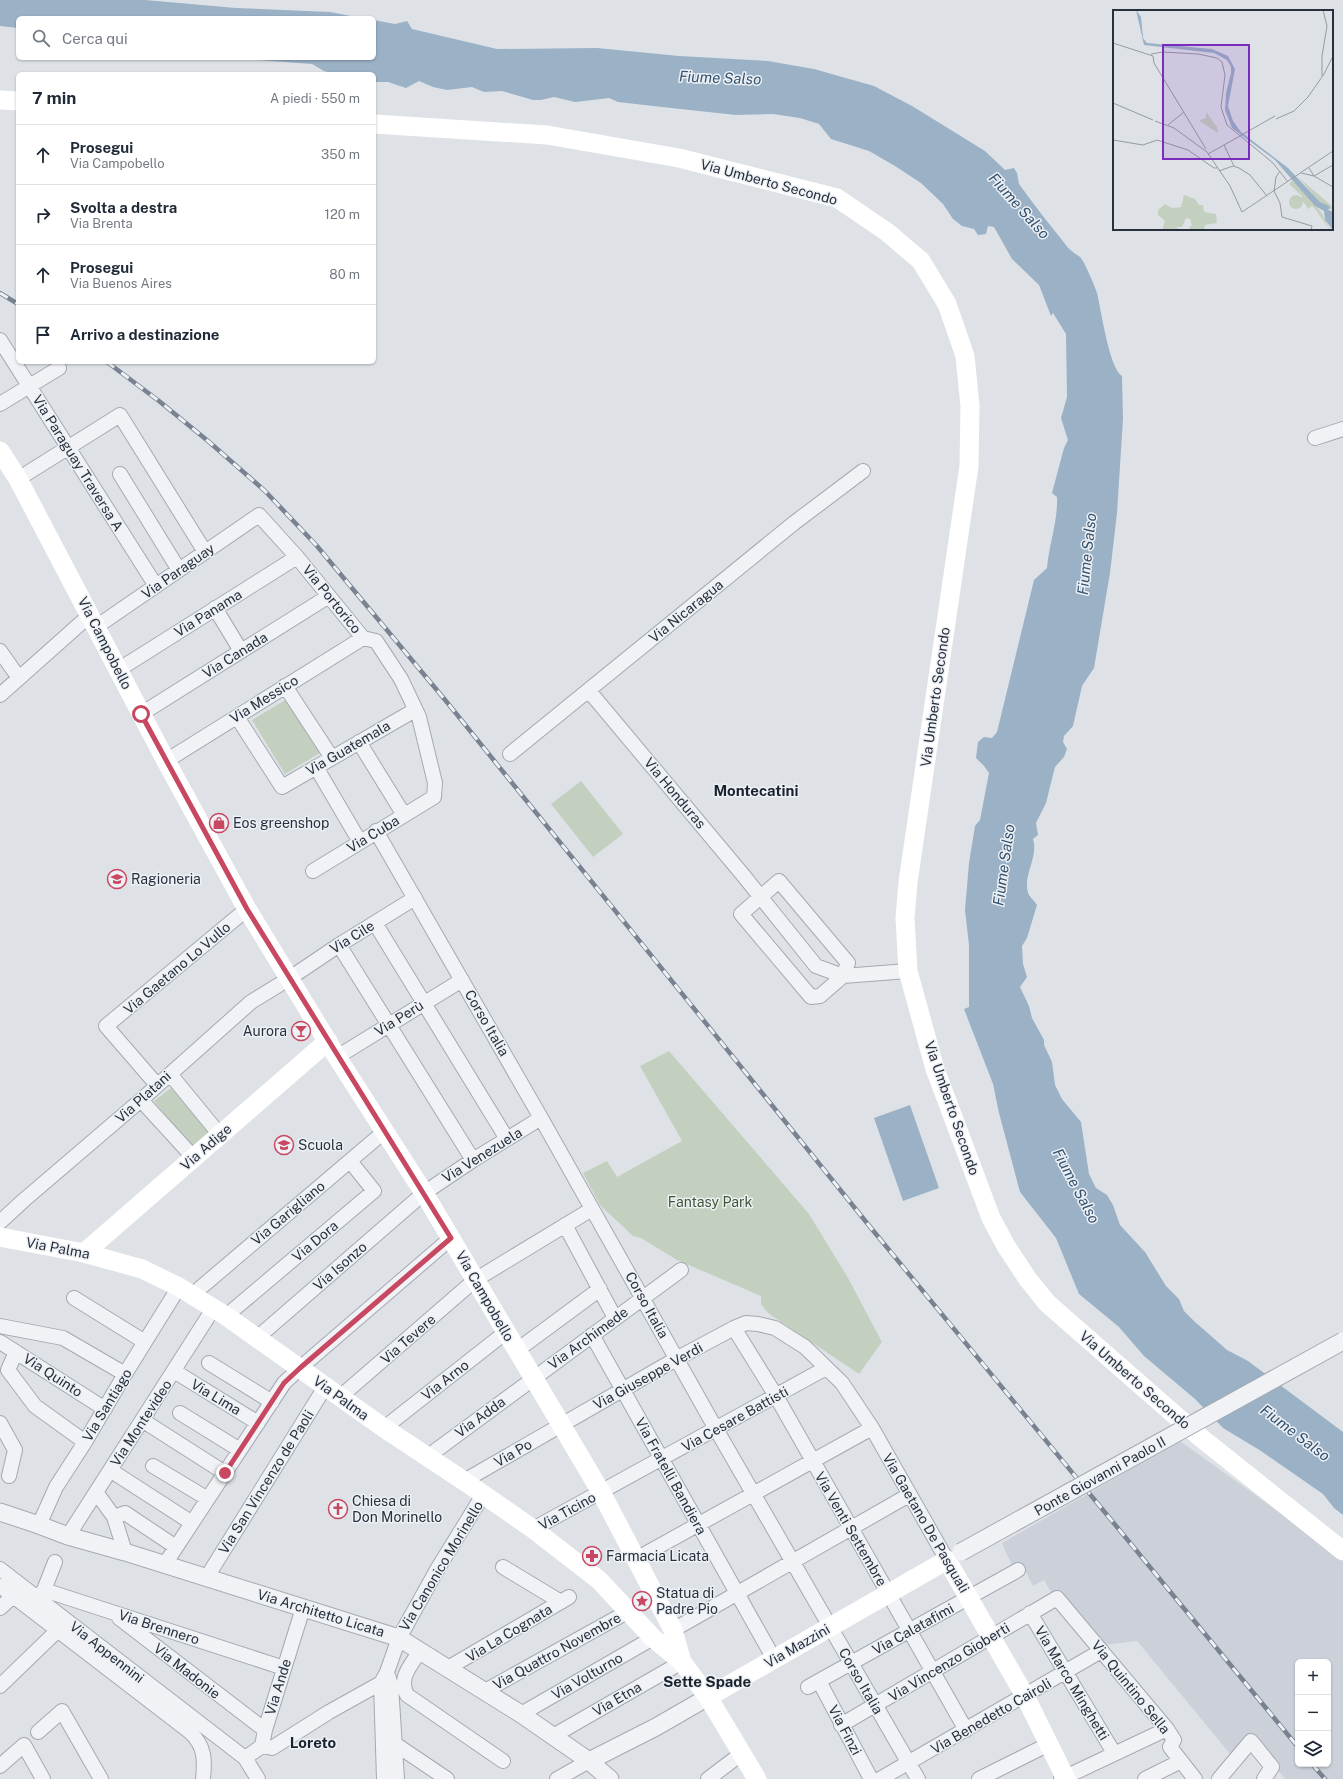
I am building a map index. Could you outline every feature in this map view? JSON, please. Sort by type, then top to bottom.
[{"type":"main road","points":[[0,100],[16,101]]},
{"type":"main road","name":"Via Umberto Secondo","points":[[376,124],[548,135],[678,158],[838,198],[887,232],[921,261],[947,304],[965,356],[970,406],[969,466],[908,882],[906,918],[908,971],[935,1069],[991,1218],[1006,1246],[1027,1278],[1047,1303],[1200,1437],[1343,1551]]},
{"type":"main road","name":"Via Campobello","points":[[0,451],[18,479],[166,761],[247,909],[337,1057],[424,1193],[601,1492],[674,1630],[682,1662]]},
{"type":"main road","name":"Via Adige","points":[[84,1252],[328,1041]]},
{"type":"main road","name":"Via Palma","points":[[0,1237],[84,1252],[142,1269],[185,1291],[257,1338],[384,1428],[533,1529],[599,1580],[654,1638],[682,1662]]},
{"type":"main road","name":"Via Mazzini","points":[[708,1697],[954,1556]]},
{"type":"main road","name":"Via Gaetano De Pasquali","points":[[954,1556],[969,1598],[1025,1696],[1064,1778]]},
{"type":"main road","points":[[682,1662],[708,1697],[757,1779]]},
{"type":"street","name":"Via Paraguay Traversa A","points":[[0,340],[156,586]]},
{"type":"street","points":[[0,404],[59,368]]},
{"type":"street","points":[[18,479],[120,415],[205,552]]},
{"type":"street","points":[[1315,438],[1343,429]]},
{"type":"street","name":"Via Nicaragua","points":[[510,754],[794,523],[863,471]]},
{"type":"street","points":[[120,474],[179,570]]},
{"type":"street","name":"Via Paraguay","points":[[0,695],[19,678],[93,621],[156,586],[259,515]]},
{"type":"street","name":"Via Portorico","points":[[259,515],[297,557],[363,638],[376,641],[401,679],[419,717],[435,783],[434,797]]},
{"type":"street","name":"Via Panama","points":[[118,670],[297,557]]},
{"type":"street","name":"Via Canada","points":[[141,714],[329,596]]},
{"type":"street","points":[[215,608],[240,651]]},
{"type":"street","name":"Via Messico","points":[[166,761],[363,638]]},
{"type":"street","points":[[0,651],[19,678]]},
{"type":"street","points":[[285,686],[332,758]]},
{"type":"street","name":"Via Honduras","points":[[589,691],[816,966],[843,976],[908,971]]},
{"type":"street","name":"Via Guatemala","points":[[237,717],[282,788],[415,710]]},
{"type":"street","points":[[359,742],[404,815]]},
{"type":"street","points":[[316,767],[360,842]]},
{"type":"street","name":"Via Cuba","points":[[313,871],[376,831],[434,797]]},
{"type":"street","name":"Corso Italia","points":[[376,831],[541,1118],[792,1562],[831,1627],[850,1664],[918,1779]]},
{"type":"street","points":[[780,882],[848,963],[843,976],[820,996],[811,997],[741,914],[760,897],[780,882]]},
{"type":"street","name":"Via Cile","points":[[290,978],[339,945],[415,898]]},
{"type":"street","name":"Via Gaetano Lo Vullo","points":[[157,1085],[106,1026],[247,909]]},
{"type":"street","points":[[375,923],[507,1140]]},
{"type":"street","points":[[339,945],[473,1160]]},
{"type":"street","name":"Via Platani","points":[[0,1222],[251,1002],[290,978]]},
{"type":"street","name":"Via Perù","points":[[337,1057],[388,1024],[462,980]]},
{"type":"street","points":[[170,1074],[220,1134]]},
{"type":"street","points":[[141,1100],[194,1158]]},
{"type":"street","name":"Via Venezuela","points":[[424,1193],[473,1160],[541,1118]]},
{"type":"street","name":"Via Garigliano","points":[[185,1291],[350,1161],[385,1131]]},
{"type":"street","name":"Via Dora","points":[[220,1313],[374,1191],[350,1161]]},
{"type":"street","name":"Via Isonzo","points":[[257,1338],[424,1193]]},
{"type":"street","name":"Via Tevere","points":[[333,1392],[475,1280],[592,1209]]},
{"type":"street","points":[[565,1225],[616,1318]]},
{"type":"street","points":[[165,1564],[284,1383],[451,1238]]},
{"type":"street","name":"Via Archimede","points":[[533,1378],[681,1270]]},
{"type":"street","points":[[516,1350],[600,1289]]},
{"type":"street","name":"Via Santiago","points":[[39,1525],[56,1487],[85,1442],[125,1374],[145,1342],[185,1291]]},
{"type":"street","points":[[74,1298],[145,1342]]},
{"type":"street","name":"Via Montevideo","points":[[68,1536],[174,1371],[220,1313]]},
{"type":"street","name":"Via Gaetano De Pasquali","points":[[734,1328],[746,1323],[775,1328],[804,1347],[842,1383],[872,1428],[909,1495],[954,1556]]},
{"type":"street","points":[[0,1326],[63,1338],[125,1374]]},
{"type":"street","name":"Via Giuseppe Verdi","points":[[561,1424],[734,1328]]},
{"type":"street","name":"Via Venti Settembre","points":[[734,1328],[776,1396],[966,1730]]},
{"type":"street","name":"Via Arno","points":[[384,1428],[506,1332]]},
{"type":"street","name":"Via Fratelli Bandiera","points":[[592,1335],[774,1659]]},
{"type":"street","name":"Ponte Giovanni Paolo II","points":[[954,1556],[1343,1341]]},
{"type":"street","name":"Via Quinto","points":[[0,1342],[105,1409]]},
{"type":"street","points":[[16,1352],[4,1373],[35,1406],[85,1442]]},
{"type":"street","points":[[209,1363],[272,1402]]},
{"type":"street","name":"Via Cesare Battisti","points":[[601,1492],[826,1368]]},
{"type":"street","name":"Via Lima","points":[[174,1371],[258,1423]]},
{"type":"street","name":"Via Adda","points":[[426,1457],[533,1378]]},
{"type":"street","name":"Via San Vincenzo de Paoli","points":[[207,1577],[333,1392]]},
{"type":"street","points":[[180,1412],[240,1450]]},
{"type":"street","points":[[142,1420],[225,1473]]},
{"type":"street","name":"Via Po","points":[[464,1481],[561,1424]]},
{"type":"street","points":[[636,1559],[872,1428]]},
{"type":"street","points":[[2,1431],[15,1450],[9,1476]]},
{"type":"street","points":[[153,1466],[208,1500]]},
{"type":"street","points":[[110,1470],[192,1522]]},
{"type":"street","points":[[96,1492],[114,1517],[125,1552]]},
{"type":"street","name":"Via Ticino","points":[[533,1529],[601,1492]]},
{"type":"street","name":"Via Canonico Morinello","points":[[384,1678],[399,1638],[438,1568],[483,1495]]},
{"type":"street","points":[[674,1630],[909,1495]]},
{"type":"street","name":"Via Architetto Licata","points":[[0,1512],[68,1536],[165,1564],[399,1638],[521,1714],[590,1761],[610,1779]]},
{"type":"street","points":[[114,1517],[125,1513],[176,1547]]},
{"type":"street","points":[[41,1594],[54,1562]]},
{"type":"street","name":"Via La Cognata","points":[[448,1668],[565,1600],[503,1567]]},
{"type":"street","name":"Via Appennini","points":[[0,1569],[41,1594],[214,1736],[245,1758]]},
{"type":"street","name":"Via Calatafimi","points":[[814,1684],[1018,1570]]},
{"type":"street","name":"Via Appennini","points":[[0,1586],[190,1732],[200,1744],[204,1755],[203,1779]]},
{"type":"street","name":"Via Brennero","points":[[41,1594],[110,1611],[284,1668]]},
{"type":"street","points":[[0,1608],[13,1596]]},
{"type":"street","name":"Via Vincenzo Gioberti","points":[[841,1725],[1057,1598]]},
{"type":"street","name":"Via Quintino Sella","points":[[1057,1598],[1167,1729],[1174,1740],[1170,1747],[1195,1779]]},
{"type":"street","name":"Via Ande","points":[[262,1746],[265,1730],[303,1608]]},
{"type":"street","name":"Via Madonie","points":[[110,1611],[265,1730]]},
{"type":"street","name":"Via Quattro Novembre","points":[[485,1691],[629,1611]]},
{"type":"street","name":"Via Marco Minghetti","points":[[1030,1614],[1114,1753]]},
{"type":"street","points":[[0,1686],[57,1631]]},
{"type":"street","name":"Via Volturno","points":[[521,1714],[654,1638]]},
{"type":"street","points":[[420,1651],[404,1676],[404,1690],[411,1700],[503,1761]]},
{"type":"street","name":"Via Benedetto Cairoli","points":[[880,1779],[1066,1673],[1101,1651]]},
{"type":"street","name":"Via Etna","points":[[553,1736],[682,1662]]},
{"type":"street","points":[[384,1678],[391,1685],[395,1744],[386,1778]]},
{"type":"street","points":[[258,1779],[245,1758],[262,1746],[272,1748],[384,1678]]},
{"type":"street","points":[[384,1678],[386,1778]]},
{"type":"street","name":"Via Finzi","points":[[814,1684],[841,1725],[871,1779]]},
{"type":"street","name":"Via Mazzini","points":[[590,1761],[656,1727],[708,1697]]},
{"type":"street","points":[[38,1732],[62,1710],[101,1779]]},
{"type":"street","points":[[1064,1778],[1167,1729]]},
{"type":"street","points":[[1219,1779],[1251,1741],[1272,1767],[1264,1779]]},
{"type":"street","points":[[395,1744],[447,1779]]},
{"type":"street","points":[[979,1779],[1049,1744]]},
{"type":"street","points":[[0,1766],[24,1745],[43,1779]]},
{"type":"street","points":[[708,1779],[741,1754]]},
{"type":"street","points":[[557,1779],[590,1761]]},
{"type":"street","points":[[1145,1779],[1181,1761]]},
{"type":"shaded area","points":[[1180,1441],[1343,1558],[1343,1779],[1285,1779],[1251,1737],[1231,1755],[1137,1641],[1103,1645],[1058,1590],[1052,1594],[1044,1580],[1033,1586],[1022,1564],[1014,1568],[1002,1543]]},
{"type":"green space","points":[[287,699],[320,753],[285,774],[252,720]]},
{"type":"green space","points":[[581,781],[623,834],[593,857],[551,804]]},
{"type":"green space","name":"Fantasy Park","points":[[669,1051],[809,1214],[848,1278],[882,1342],[859,1374],[768,1313],[761,1304],[761,1296],[677,1260],[641,1238],[633,1236],[600,1205],[583,1173],[607,1161],[617,1177],[682,1141],[640,1066]]},
{"type":"green space","points":[[171,1088],[211,1135],[194,1149],[154,1101]]},
{"type":"water","points":[[0,0],[145,0],[236,8],[330,12],[351,16],[16,16],[16,28],[0,26]]},
{"type":"water","name":"Fiume Salso","points":[[376,20],[395,24],[407,21],[412,29],[497,49],[597,48],[679,56],[768,61],[814,69],[874,86],[912,106],[985,151],[1005,170],[1014,168],[1017,173],[1019,184],[1030,200],[1068,247],[1082,259],[1097,293],[1106,338],[1113,362],[1117,371],[1122,376],[1123,419],[1117,513],[1110,573],[1094,668],[1082,686],[1073,726],[1064,736],[1063,742],[1067,749],[1064,757],[1055,767],[1046,803],[1036,823],[1038,835],[1033,839],[1034,853],[1028,874],[1027,888],[1029,895],[1037,905],[1027,938],[1022,946],[1023,964],[1027,977],[1020,987],[1029,1006],[1032,1018],[1044,1040],[1044,1045],[1052,1062],[1055,1085],[1062,1099],[1081,1122],[1089,1174],[1096,1188],[1107,1195],[1113,1205],[1120,1225],[1145,1252],[1166,1286],[1179,1299],[1184,1311],[1194,1321],[1227,1350],[1248,1361],[1343,1432],[1343,1515],[1334,1508],[1323,1494],[1261,1451],[1223,1428],[1195,1399],[1144,1356],[1119,1327],[1079,1294],[1056,1238],[1020,1192],[999,1113],[993,1084],[964,1009],[969,1007],[969,945],[965,910],[969,863],[975,826],[980,820],[989,773],[976,758],[978,742],[984,737],[992,738],[997,732],[1034,580],[1047,568],[1057,506],[1057,497],[1052,493],[1064,448],[1068,440],[1061,418],[1067,397],[1066,334],[1053,313],[1051,316],[1039,285],[1012,259],[994,227],[988,226],[986,234],[978,235],[974,229],[962,226],[953,219],[943,204],[921,183],[869,151],[831,139],[819,124],[800,118],[773,114],[736,115],[618,102],[609,98],[575,102],[554,97],[533,100],[502,91],[484,92],[472,87],[447,90],[433,87],[419,81],[406,88],[388,82],[376,82],[376,72],[327,72],[312,64],[257,60],[376,60]]},
{"type":"water","points":[[910,1105],[939,1188],[903,1201],[874,1118]]},
{"type":"railway","points":[[0,293],[16,303]]},
{"type":"railway","points":[[110,364],[159,401],[208,441],[265,491],[317,546],[446,701],[871,1228],[1295,1743]]},
{"type":"railway","points":[[1315,1767],[1325,1779]]},
{"type":"place","name":"Eos greenshop","points":[[219,823]]},
{"type":"place","name":"Ragioneria","points":[[117,879]]},
{"type":"place","name":"Aurora","points":[[301,1031]]},
{"type":"place","name":"Scuola","points":[[284,1145]]},
{"type":"place","name":"Chiesa di Don Morinello","points":[[338,1509]]},
{"type":"place","name":"Farmacia Licata","points":[[592,1556]]},
{"type":"place","name":"Statua di Padre Pio","points":[[642,1601]]},
{"type":"district","name":"Montecatini","points":[[756,791]]},
{"type":"district","name":"Sette Spade","points":[[707,1682]]},
{"type":"district","name":"Loreto","points":[[313,1743]]},
{"type":"route","points":[[141,714],[247,909],[337,1057],[451,1238],[284,1383],[225,1473]]}]
